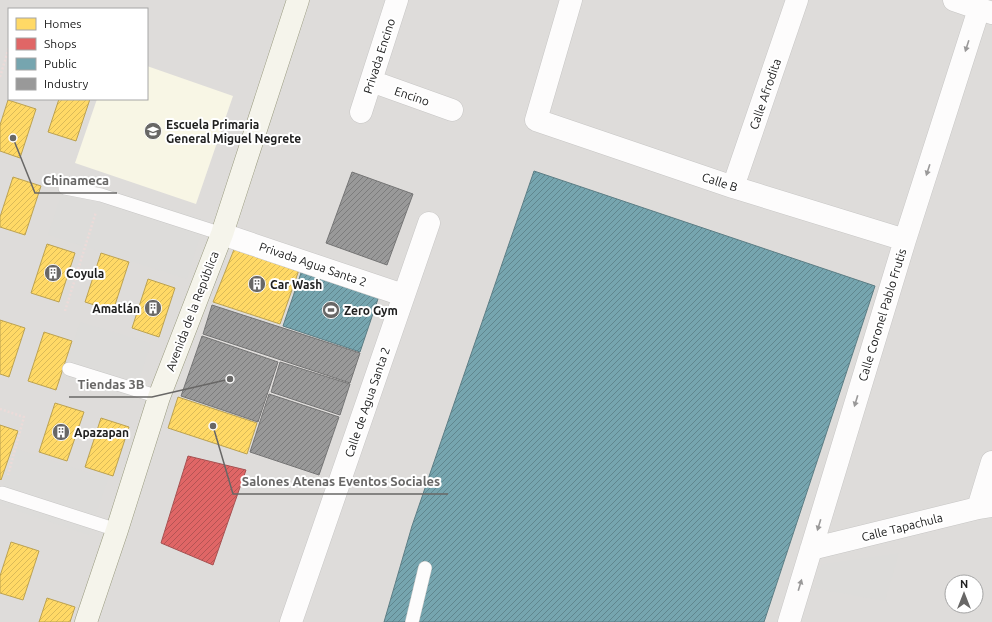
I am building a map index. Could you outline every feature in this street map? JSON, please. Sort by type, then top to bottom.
[{"type":"main road","name":"Avenida de la República","points":[[86,622],[159,397],[222,234],[298,0]]},
{"type":"street","name":"Privada Encino","points":[[360,112],[398,0]]},
{"type":"street","name":"Calle B","points":[[571,0],[536,120],[733,187],[905,240]]},
{"type":"street","name":"Calle Afrodita","points":[[733,187],[797,0]]},
{"type":"street","name":"Calle Coronel Pablo Frutis","points":[[789,622],[905,240],[970,5]]},
{"type":"street","name":"Encino","points":[[371,81],[452,110]]},
{"type":"street","name":"Calle de Agua Santa 2","points":[[291,622],[429,223]]},
{"type":"street","name":"Privada Agua Santa 2","points":[[222,234],[403,295]]},
{"type":"street","points":[[985,507],[992,462]]},
{"type":"street","name":"Calle Tapachula","points":[[812,549],[985,507]]},
{"type":"lane","points":[[65,188],[101,195],[222,234]]},
{"type":"lane","points":[[69,369],[159,397]]},
{"type":"lane","points":[[2,493],[117,530]]},
{"type":"lane","points":[[412,622],[425,568]]},
{"type":"path","points":[[0,77],[8,50]]},
{"type":"path","points":[[65,311],[101,195]]},
{"type":"path","points":[[0,409],[24,417],[2,493]]},
{"type":"shaded area","points":[[0,0],[992,0],[992,622],[0,622]]},
{"type":"shaded area","name":"Escuela Primaria General Miguel Negrete","points":[[148,66],[233,96],[196,204],[75,163],[97,100],[148,100]]},
{"type":"shaded area","points":[[67,176],[205,220],[187,279],[48,235]]},
{"type":"shaded area","points":[[80,322],[151,343],[133,401],[62,379]]},
{"type":"shaded area","points":[[15,448],[108,479],[89,535],[0,505],[0,492]]},
{"type":"shaded area","points":[[899,553],[885,601],[814,588],[822,564]]},
{"type":"building: Homes","points":[[8,100],[36,109],[20,158],[0,151],[0,125]]},
{"type":"building: Homes","points":[[59,100],[90,100],[76,141],[48,132]]},
{"type":"building: Homes","points":[[13,177],[41,186],[25,235],[0,227],[0,217]]},
{"type":"building: Homes","name":"Coyula","points":[[47,244],[75,253],[59,302],[31,293]]},
{"type":"building: Homes","name":"Car Wash","points":[[235,247],[300,267],[280,324],[213,302]]},
{"type":"building: Homes","points":[[101,253],[129,262],[113,311],[85,302]]},
{"type":"building: Homes","name":"Amatlán","points":[[148,279],[175,288],[159,337],[132,328]]},
{"type":"building: Homes","points":[[0,320],[25,328],[9,377],[0,374]]},
{"type":"building: Homes","points":[[44,332],[72,341],[56,390],[28,381]]},
{"type":"building: Homes","points":[[178,397],[257,423],[247,454],[168,428]]},
{"type":"building: Homes","name":"Apazapan","points":[[55,403],[84,412],[67,461],[39,452]]},
{"type":"building: Homes","points":[[101,418],[129,427],[113,476],[85,467]]},
{"type":"building: Homes","points":[[0,425],[18,431],[1,480],[0,479]]},
{"type":"building: Homes","points":[[11,542],[39,551],[23,600],[0,593],[0,576]]},
{"type":"building: Homes","points":[[47,598],[75,607],[70,622],[39,622]]},
{"type":"building: Shops","points":[[188,456],[246,470],[213,565],[161,543]]},
{"type":"building: Public","points":[[534,171],[875,286],[764,622],[384,622],[412,526]]},
{"type":"building: Public","name":"Zero Gym","points":[[303,267],[380,293],[360,352],[283,326]]},
{"type":"building: Industry","points":[[352,172],[413,194],[387,265],[326,243]]},
{"type":"building: Industry","points":[[212,305],[360,353],[350,383],[203,334]]},
{"type":"building: Industry","points":[[202,336],[278,362],[258,422],[181,396]]},
{"type":"building: Industry","points":[[280,362],[350,384],[340,415],[271,392]]},
{"type":"building: Industry","points":[[269,394],[339,417],[319,475],[250,452]]},
{"type":"place","name":"Escuela Primaria General Miguel Negrete","points":[[153,131]]},
{"type":"place","name":"Chinameca","points":[[13,138]]},
{"type":"place","name":"Coyula","points":[[53,273]]},
{"type":"place","name":"Car Wash","points":[[257,284]]},
{"type":"place","name":"Amatlán","points":[[153,308]]},
{"type":"place","name":"Zero Gym","points":[[331,310]]},
{"type":"place","name":"Tiendas 3B","points":[[230,379]]},
{"type":"place","name":"Salones Atenas Eventos Sociales","points":[[213,426]]},
{"type":"place","name":"Apazapan","points":[[61,432]]}]
